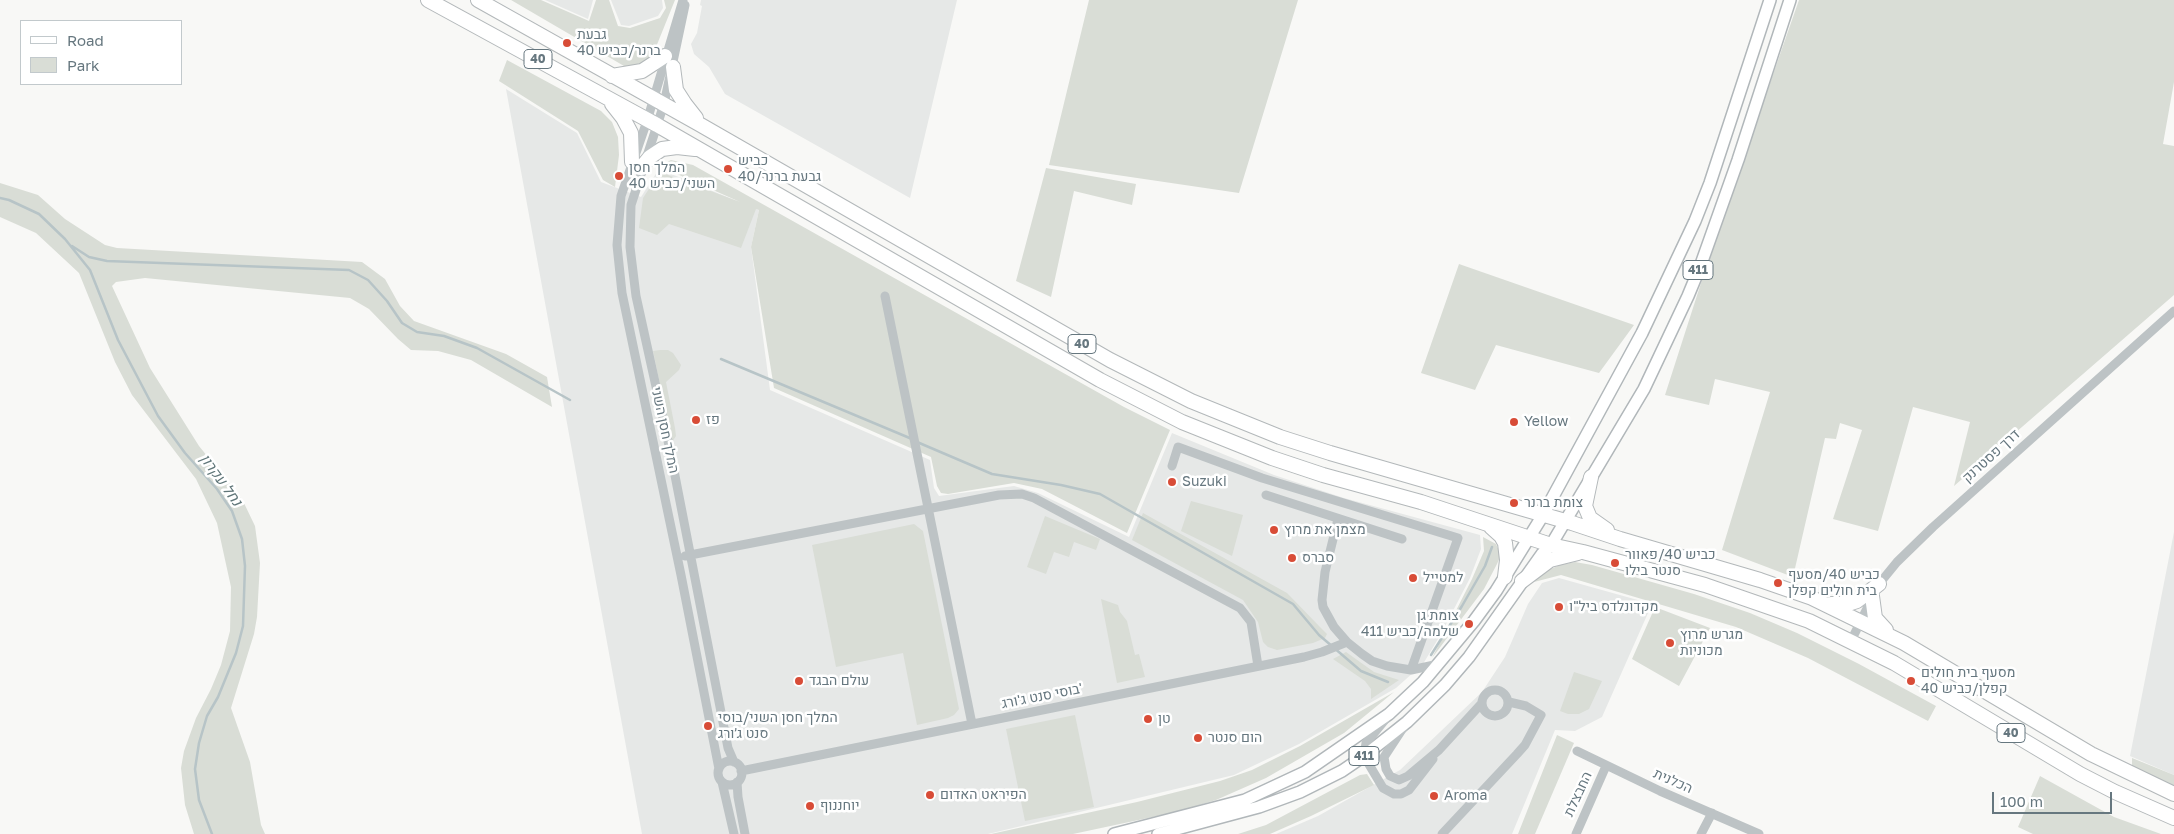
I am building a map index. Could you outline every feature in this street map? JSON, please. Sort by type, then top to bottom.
[{"type":"highway","name":"40","points":[[428,0],[700,150],[1100,380],[1182,422],[1272,458],[1482,522],[1550,545],[1583,552],[1732,594],[1796,616],[1851,641],[1914,674],[2080,774],[2122,796],[2174,818]]},
{"type":"highway","name":"40","points":[[478,0],[710,130],[1110,360],[1191,401],[1287,440],[1760,580],[1823,603],[1896,639],[2091,754],[2174,794]]},
{"type":"highway","points":[[612,76],[642,71],[669,61],[680,98],[693,115],[710,130]]},
{"type":"highway","points":[[602,95],[628,124],[636,165],[662,150],[685,147],[700,150]]},
{"type":"highway","points":[[1591,477],[1584,506],[1586,511],[1590,518],[1620,539]]},
{"type":"highway","points":[[1482,522],[1496,531],[1505,543],[1507,560],[1505,577]]},
{"type":"highway","points":[[1522,581],[1550,560],[1583,552]]},
{"type":"highway","points":[[1823,603],[1848,604],[1876,590]]},
{"type":"highway","points":[[1876,590],[1875,618],[1896,639]]},
{"type":"main road","name":"411","points":[[1114,834],[1216,809],[1268,791],[1290,781],[1322,762],[1389,714],[1440,664],[1474,621],[1505,577],[1543,515],[1642,333],[1694,221],[1721,154],[1770,0]]},
{"type":"main road","name":"411","points":[[1158,834],[1259,807],[1300,792],[1342,771],[1407,722],[1457,672],[1550,545],[1639,397],[1688,296],[1730,185],[1790,0]]},
{"type":"street","points":[[659,101],[685,0]]},
{"type":"street","points":[[659,101],[685,0]]},
{"type":"street","name":"המלך חסן השני","points":[[659,101],[636,165],[621,196],[617,245],[620,276],[719,769]]},
{"type":"street","name":"המלך חסן השני","points":[[636,165],[631,205],[630,247],[636,296],[670,450],[726,741],[734,762]]},
{"type":"street","points":[[885,296],[972,724]]},
{"type":"street","name":"דרך פסטרנק","points":[[1851,641],[1876,590],[1897,562],[1933,527],[2174,311]]},
{"type":"street","points":[[1172,466],[1178,447],[1262,478],[1458,538],[1411,670]]},
{"type":"street","points":[[678,558],[1005,494],[1022,494],[1034,498],[1240,608],[1251,622],[1258,666]]},
{"type":"street","points":[[1266,495],[1402,539]]},
{"type":"street","points":[[1338,519],[1325,572],[1322,600],[1328,616],[1345,643],[1372,660],[1387,666],[1411,670],[1440,664]]},
{"type":"street","name":"בוסי סנט ג'ורג'","points":[[741,771],[1258,666],[1322,652],[1345,643]]},
{"type":"street","points":[[1407,722],[1386,752],[1384,761],[1390,776],[1399,780],[1404,779],[1439,750],[1482,703],[1485,694],[1493,690],[1505,694],[1508,702],[1507,710],[1500,716],[1481,714],[1463,724]]},
{"type":"street","points":[[1442,834],[1517,754],[1541,716],[1526,706],[1508,702]]},
{"type":"street","points":[[1482,703],[1488,714]]},
{"type":"street","points":[[1389,714],[1366,743],[1364,756],[1383,788],[1394,794],[1401,794],[1409,790],[1420,778],[1439,750]]},
{"type":"street","name":"הכלנית","points":[[1577,751],[1606,766],[1758,834]]},
{"type":"street","points":[[734,834],[719,776],[719,769],[724,763],[734,762],[739,766],[742,776],[738,782],[738,797],[745,834]]},
{"type":"street","name":"החבצלת","points":[[1576,834],[1606,766]]},
{"type":"street","points":[[722,782],[730,785],[738,782]]},
{"type":"street","points":[[1701,834],[1712,813]]},
{"type":"shaded area","points":[[545,0],[593,0],[588,19]]},
{"type":"shaded area","points":[[611,0],[662,0],[663,8],[658,16],[629,26],[621,25]]},
{"type":"shaded area","points":[[701,0],[957,0],[910,198],[725,94],[709,67],[694,54],[691,44],[697,33],[702,6],[700,5]]},
{"type":"shaded area","points":[[506,89],[577,133],[601,182],[641,197],[659,169],[759,210],[751,247],[770,390],[930,460],[934,488],[939,496],[1014,486],[1038,493],[1129,537],[1172,433],[1274,475],[1344,498],[1480,535],[1481,549],[1470,578],[1423,664],[1396,688],[1299,744],[1234,775],[988,834],[642,834]]},
{"type":"shaded area","points":[[2174,532],[2174,775],[2130,756]]},
{"type":"shaded area","points":[[1559,578],[1652,604],[1602,717],[1575,731],[1555,730],[1512,834],[1276,834],[1318,816],[1400,770],[1482,692],[1505,657],[1528,604],[1542,583]]},
{"type":"green space","points":[[511,0],[541,0],[589,21],[596,0],[609,0],[618,26],[630,28],[660,18],[666,8],[664,0],[675,0],[654,52],[647,63],[635,67],[624,66]]},
{"type":"green space","points":[[1089,0],[1298,0],[1239,193],[1049,165]]},
{"type":"green space","points":[[1799,0],[2174,0],[2174,82],[2163,144],[2174,146],[2174,295],[1954,486],[1970,422],[1913,407],[1878,531],[1833,519],[1862,430],[1840,423],[1836,439],[1825,438],[1793,577],[1722,550],[1770,392],[1715,379],[1709,405],[1665,395],[1710,255]]},
{"type":"green space","points":[[507,60],[601,111],[612,122],[618,137],[619,155],[615,187],[603,180],[578,131],[499,81]]},
{"type":"green space","points":[[671,160],[693,165],[1124,407],[1170,430],[1127,533],[1042,489],[1014,483],[948,494],[941,493],[937,486],[931,457],[774,388],[751,247],[759,210],[756,209],[741,248],[669,224],[657,235],[639,228],[643,198],[660,172],[740,202],[659,166]]},
{"type":"green space","points":[[1046,168],[1136,184],[1132,205],[1074,191],[1051,297],[1016,281]]},
{"type":"green space","points":[[0,183],[38,195],[65,219],[105,245],[117,248],[362,262],[385,279],[400,306],[414,321],[506,354],[547,377],[552,407],[471,360],[438,351],[411,350],[369,309],[350,298],[145,278],[116,282],[112,286],[150,368],[199,446],[242,499],[255,526],[260,563],[257,617],[254,634],[231,708],[250,762],[261,825],[265,834],[194,834],[185,805],[181,768],[184,751],[196,718],[221,665],[230,631],[231,587],[217,523],[196,479],[132,395],[115,362],[79,273],[36,233],[0,217]]},
{"type":"green space","points":[[1459,264],[1634,325],[1599,373],[1496,345],[1475,390],[1421,373]]},
{"type":"green space","points":[[668,350],[673,353],[681,365],[679,370],[666,382],[676,436],[672,442],[653,351]]},
{"type":"green space","points":[[1191,501],[1243,515],[1232,556],[1181,531]]},
{"type":"green space","points":[[1143,513],[1287,593],[1327,634],[1325,638],[1313,643],[1277,650],[1268,647],[1263,642],[1258,622],[1243,600],[1132,540]]},
{"type":"green space","points":[[1045,516],[1100,539],[1096,550],[1074,542],[1069,557],[1054,552],[1046,574],[1027,567]]},
{"type":"green space","points":[[914,524],[923,531],[959,709],[948,718],[917,725],[903,653],[836,667],[812,545]]},
{"type":"green space","points":[[1483,537],[1496,544],[1501,555],[1484,589],[1432,658],[1484,551]]},
{"type":"green space","points":[[1575,562],[1592,565],[1694,594],[1750,613],[1797,633],[1859,664],[1936,706],[1928,721],[1808,658],[1736,627],[1561,575],[1534,582],[1544,572],[1560,565]]},
{"type":"green space","points":[[1101,599],[1118,605],[1120,612],[1127,621],[1135,655],[1139,654],[1145,677],[1117,683]]},
{"type":"green space","name":"מגרש מרוץ מכוניות","points":[[1655,607],[1710,628],[1679,686],[1632,659]]},
{"type":"green space","points":[[1346,652],[1374,672],[1399,680],[1371,699],[1371,689],[1365,681],[1333,659]]},
{"type":"green space","points":[[1574,672],[1602,681],[1589,709],[1579,714],[1568,714],[1560,711]]},
{"type":"green space","points":[[1394,692],[1344,733],[1266,778],[1216,800],[1176,812],[1073,834],[991,834],[1137,802],[1220,781],[1252,770],[1300,746]]},
{"type":"green space","points":[[1075,715],[1094,807],[1025,821],[1006,729]]},
{"type":"green space","points":[[1557,735],[1574,743],[1535,834],[1518,834]]},
{"type":"green space","points":[[2132,758],[2174,775],[2174,788],[2132,766]]},
{"type":"green space","points":[[1367,774],[1374,785],[1311,816],[1270,834],[1238,834],[1266,825],[1360,775]]},
{"type":"green space","points":[[2040,776],[2114,817],[2161,834],[2033,834],[2018,827]]},
{"type":"waterway","name":"נחל עקרון","points":[[0,198],[9,200],[39,214],[65,239],[90,270],[118,340],[158,416],[185,453],[217,489],[232,511],[242,539],[245,566],[243,626],[236,653],[218,697],[207,716],[199,743],[195,769],[199,800],[212,834]]},
{"type":"waterway","points":[[72,246],[89,257],[107,261],[349,270],[368,280],[387,301],[402,323],[417,332],[444,336],[477,348],[570,400]]},
{"type":"waterway","points":[[721,359],[912,439]]},
{"type":"waterway","points":[[917,442],[992,474],[1061,485],[1100,494],[1293,604],[1319,635],[1361,671],[1388,682]]},
{"type":"waterway","points":[[1431,655],[1485,566],[1492,547]]},
{"type":"place","name":"גבעת ברנר/כביש 40","points":[[567,43]]},
{"type":"place","name":"כביש 40/גבעת ברנר","points":[[728,169]]},
{"type":"place","name":"המלך חסן השני/כביש 40","points":[[619,176]]},
{"type":"place","name":"פז","points":[[696,420]]},
{"type":"place","name":"Yellow","points":[[1514,422]]},
{"type":"place","name":"Suzuki","points":[[1172,482]]},
{"type":"place","name":"צומת ברנר","points":[[1514,503]]},
{"type":"place","name":"מצמן את מרוץ","points":[[1274,530]]},
{"type":"place","name":"סברס","points":[[1292,558]]},
{"type":"place","name":"כביש 40/פאוור סנטר בילו","points":[[1615,563]]},
{"type":"place","name":"למטייל","points":[[1413,578]]},
{"type":"place","name":"כביש 40/מסעף בית חולים קפלן","points":[[1778,583]]},
{"type":"place","name":"מקדונלדס ביל\"ו","points":[[1559,607]]},
{"type":"place","name":"צומת גן שלמה/כביש 411","points":[[1469,624]]},
{"type":"place","name":"מגרש מרוץ מכוניות","points":[[1670,643]]},
{"type":"place","name":"עולם הבגד","points":[[799,681]]},
{"type":"place","name":"מסעף בית חולים קפלן/כביש 40","points":[[1911,681]]},
{"type":"place","name":"טן","points":[[1148,719]]},
{"type":"place","name":"המלך חסן השני/בוסי סנט ג׳ורג","points":[[708,726]]},
{"type":"place","name":"הום סנטר","points":[[1198,738]]},
{"type":"place","name":"הפיראט האדום","points":[[930,795]]},
{"type":"place","name":"Aroma","points":[[1434,796]]},
{"type":"place","name":"יוחננוף","points":[[810,806]]}]
